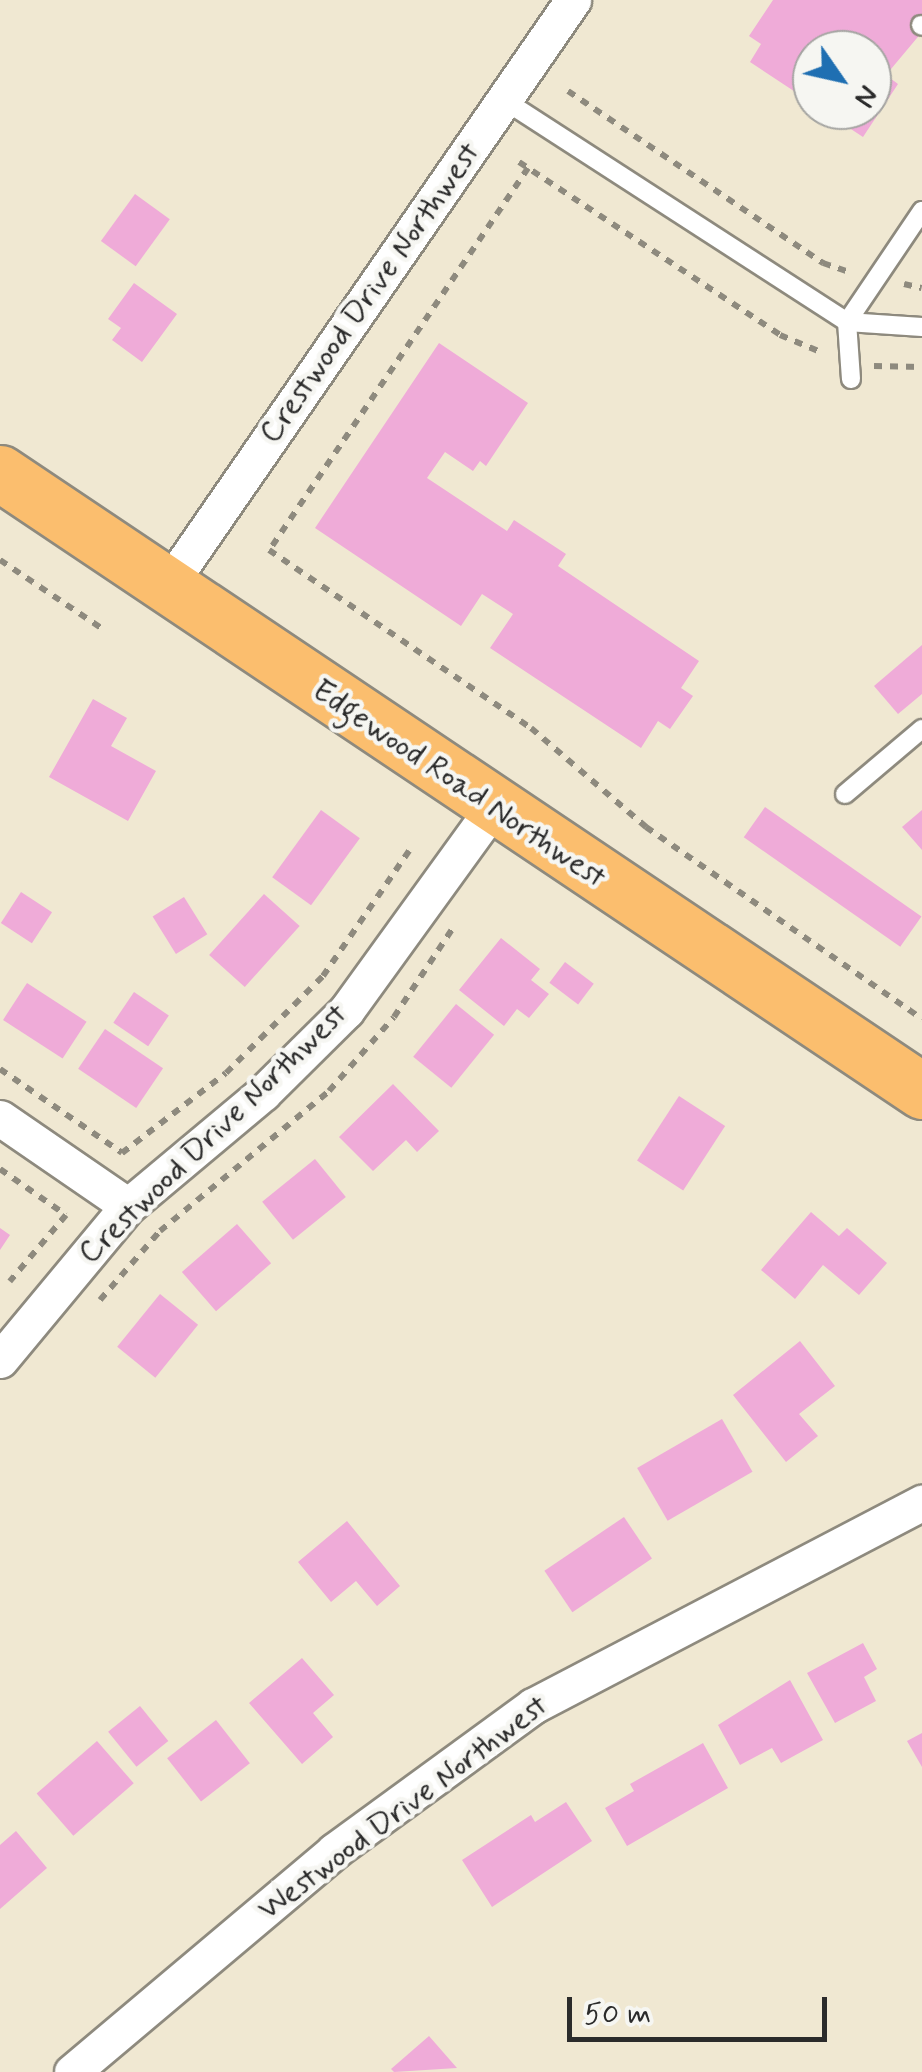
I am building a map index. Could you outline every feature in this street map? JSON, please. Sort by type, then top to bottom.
[{"type":"main road","name":"Edgewood Road Northwest","points":[[0,472],[493,808],[922,1090]]},
{"type":"street","name":"Crestwood Drive Northwest","points":[[167,587],[573,0]]},
{"type":"street","name":"Crestwood Drive Northwest","points":[[0,1360],[128,1206],[263,1093],[346,1010],[493,808]]},
{"type":"street","points":[[0,1118],[128,1206]]},
{"type":"street","name":"Westwood Drive Northwest","points":[[72,2072],[334,1850],[533,1706],[922,1504]]},
{"type":"lane","points":[[504,100],[847,322],[922,327]]},
{"type":"lane","points":[[851,370],[847,322],[922,212]]},
{"type":"lane","points":[[845,794],[922,729]]},
{"type":"path","points":[[568,91],[822,263],[922,288]]},
{"type":"path","points":[[519,162],[780,335],[851,370],[922,367]]},
{"type":"path","points":[[528,168],[269,550],[531,728],[646,827],[922,1019]]},
{"type":"path","points":[[0,560],[104,630]]},
{"type":"path","points":[[0,1069],[122,1153],[226,1074],[323,976],[409,851]]},
{"type":"path","points":[[0,1169],[66,1215],[10,1281]]},
{"type":"building","points":[[773,0],[922,0],[922,32],[892,68],[892,30],[792,30],[792,90],[750,62],[761,44],[749,36]]},
{"type":"building","points":[[135,194],[170,219],[136,266],[101,241]]},
{"type":"building","points":[[134,283],[177,314],[142,362],[112,340],[121,328],[108,319]]},
{"type":"building","points":[[439,343],[528,403],[486,466],[480,461],[473,471],[445,452],[427,478],[507,531],[514,520],[566,554],[558,566],[699,661],[681,688],[693,696],[670,729],[658,721],[641,748],[490,648],[513,614],[482,594],[461,626],[315,528]]},
{"type":"building","points":[[922,645],[922,694],[898,714],[874,686]]},
{"type":"building","points":[[93,699],[127,718],[111,746],[156,771],[128,821],[49,777]]},
{"type":"building","points":[[765,807],[921,917],[900,947],[744,837]]},
{"type":"building","points":[[321,810],[360,838],[311,905],[272,877]]},
{"type":"building","points":[[922,810],[922,850],[902,827]]},
{"type":"building","points":[[21,892],[52,912],[32,943],[1,923]]},
{"type":"building","points":[[264,894],[300,926],[245,987],[209,955]]},
{"type":"building","points":[[184,897],[207,934],[176,954],[153,917]]},
{"type":"building","points":[[501,938],[540,969],[531,980],[549,994],[529,1018],[517,1009],[504,1026],[459,990]]},
{"type":"building","points":[[565,962],[594,984],[578,1004],[549,983]]},
{"type":"building","points":[[27,983],[87,1022],[63,1059],[3,1020]]},
{"type":"building","points":[[134,992],[169,1015],[148,1046],[113,1023]]},
{"type":"building","points":[[456,1004],[494,1035],[451,1088],[413,1057]]},
{"type":"building","points":[[105,1029],[163,1068],[136,1108],[78,1069]]},
{"type":"building","points":[[393,1084],[439,1131],[417,1152],[406,1140],[373,1171],[339,1137]]},
{"type":"building","points":[[679,1096],[725,1126],[683,1191],[637,1161]]},
{"type":"building","points":[[315,1159],[346,1197],[293,1240],[262,1202]]},
{"type":"building","points":[[811,1212],[839,1236],[847,1228],[887,1263],[859,1295],[823,1265],[795,1299],[761,1270]]},
{"type":"building","points":[[237,1224],[271,1263],[216,1311],[182,1272]]},
{"type":"building","points":[[0,1228],[10,1235],[0,1250]]},
{"type":"building","points":[[160,1294],[198,1325],[155,1378],[117,1347]]},
{"type":"building","points":[[800,1341],[835,1386],[799,1414],[818,1436],[786,1462],[733,1395]]},
{"type":"building","points":[[722,1419],[753,1472],[668,1521],[637,1468]]},
{"type":"building","points":[[624,1517],[652,1558],[572,1612],[544,1571]]},
{"type":"building","points":[[347,1521],[400,1586],[377,1606],[356,1581],[331,1602],[298,1562]]},
{"type":"building","points":[[863,1643],[877,1669],[864,1677],[876,1701],[835,1723],[807,1673]]},
{"type":"building","points":[[302,1658],[334,1695],[313,1713],[333,1737],[302,1764],[249,1703]]},
{"type":"building","points":[[790,1680],[823,1740],[781,1763],[772,1748],[740,1765],[718,1725]]},
{"type":"building","points":[[140,1706],[168,1741],[136,1767],[108,1732]]},
{"type":"building","points":[[216,1720],[250,1763],[201,1802],[167,1758]]},
{"type":"building","points":[[922,1733],[922,1767],[907,1741]]},
{"type":"building","points":[[97,1741],[134,1783],[73,1836],[37,1793]]},
{"type":"building","points":[[703,1743],[728,1788],[627,1846],[605,1808],[634,1791],[630,1784]]},
{"type":"building","points":[[566,1802],[592,1841],[492,1907],[462,1860],[531,1815],[535,1822]]},
{"type":"building","points":[[16,1831],[47,1868],[0,1909],[0,1845]]},
{"type":"building","points":[[429,2036],[457,2068],[394,2072],[391,2069]]}]
